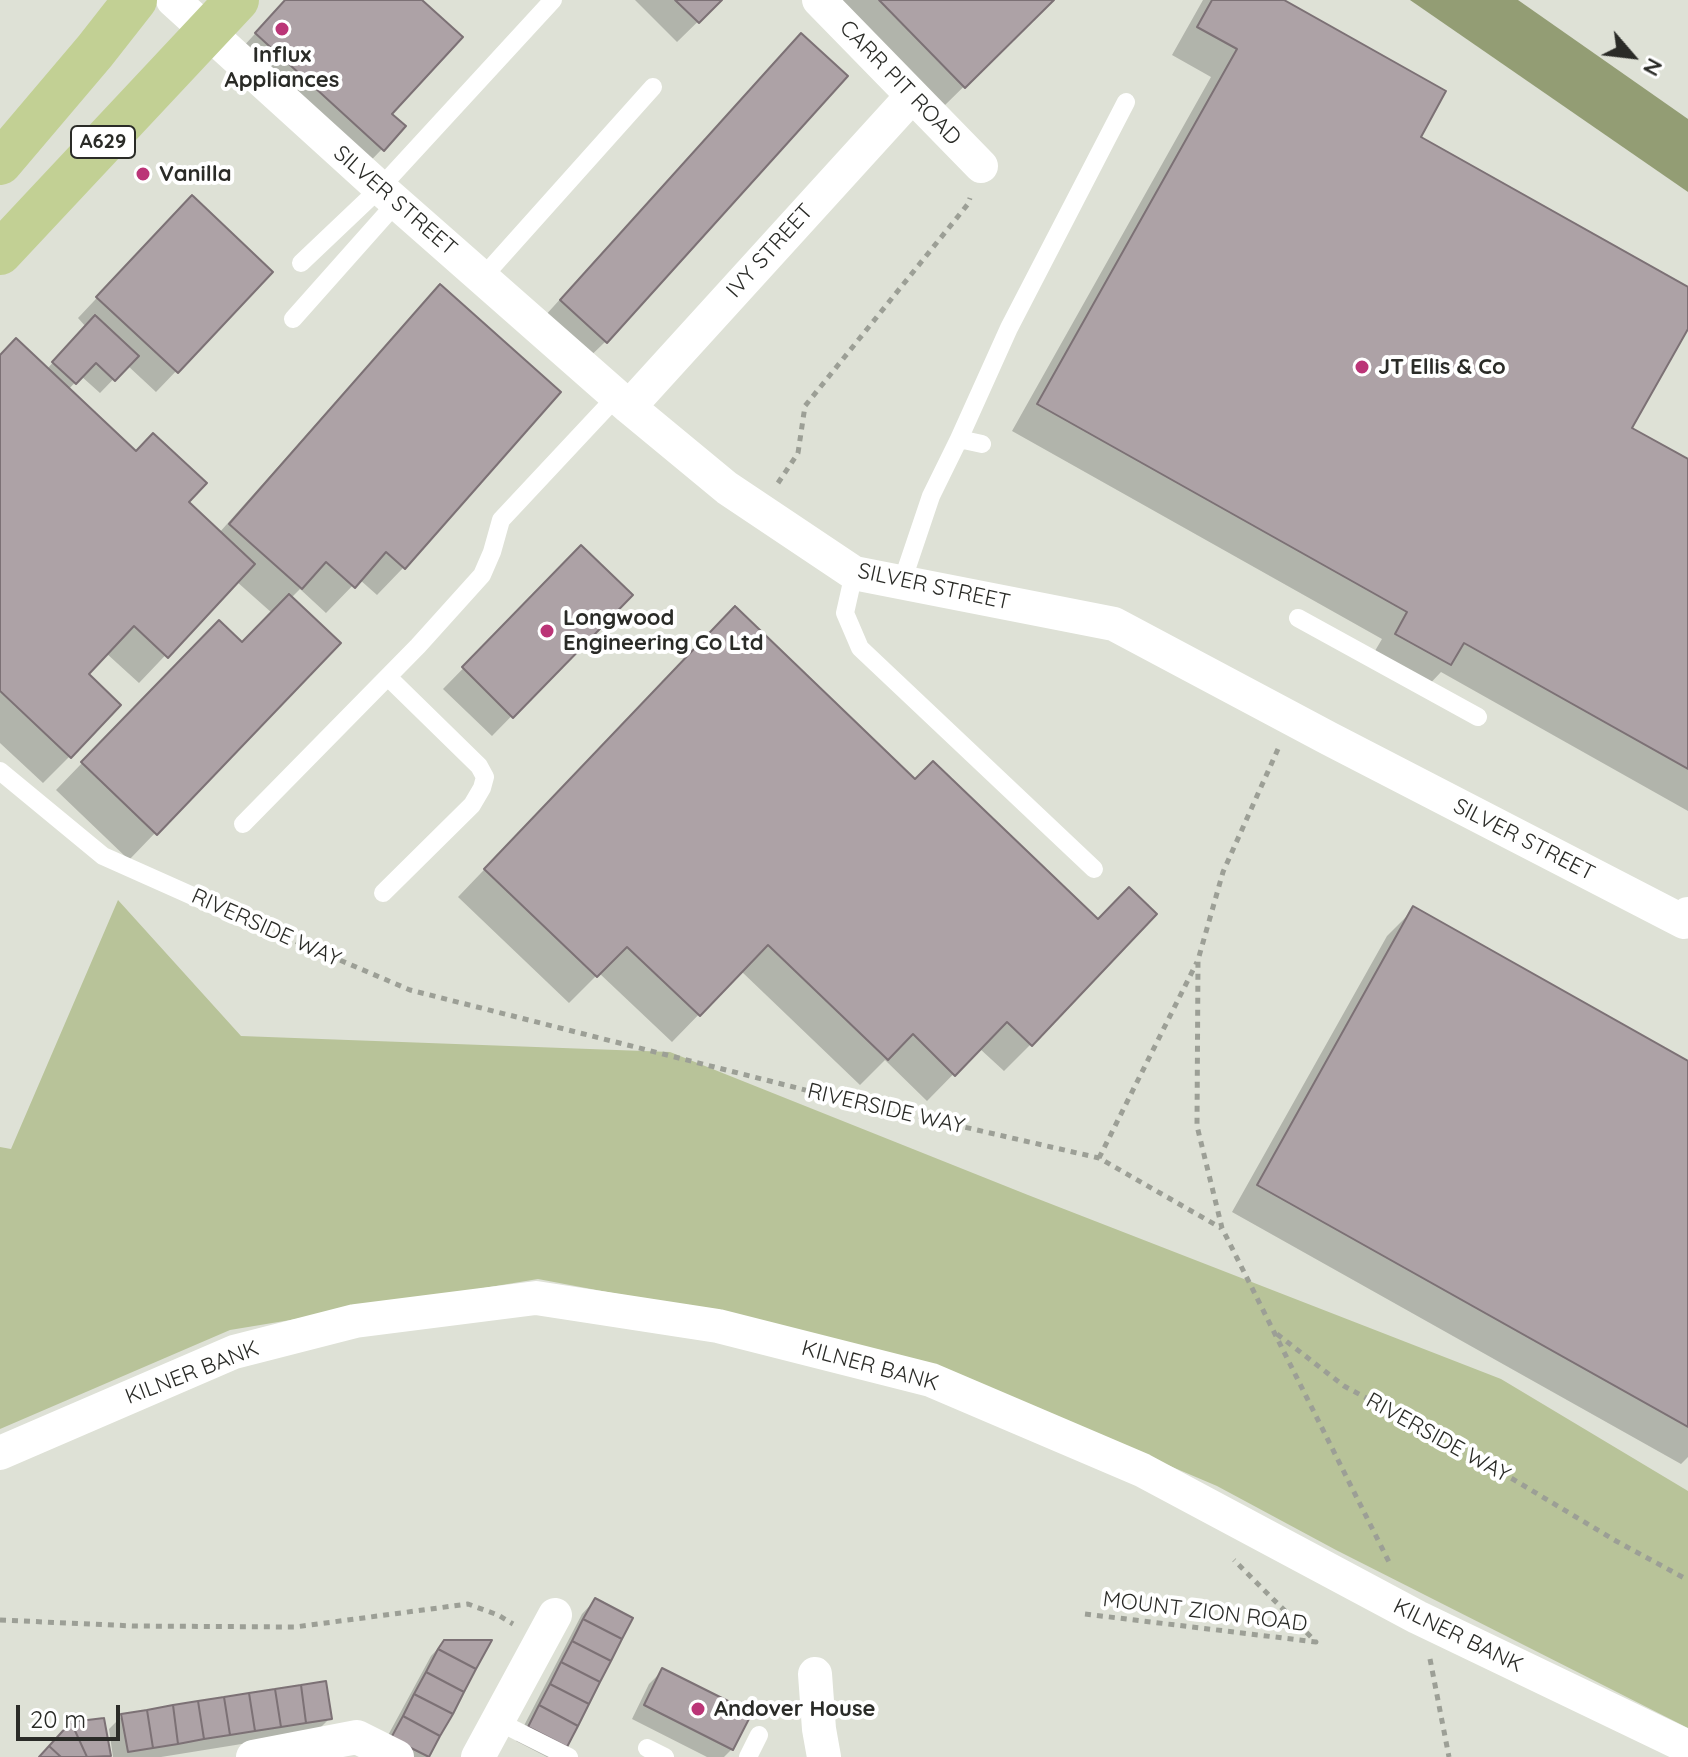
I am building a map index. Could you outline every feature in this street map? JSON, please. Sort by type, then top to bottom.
[{"type":"highway","name":"A629","points":[[0,163],[135,0]]},
{"type":"highway","name":"A629","points":[[0,253],[237,0]]},
{"type":"street","name":"SILVER STREET","points":[[173,0],[623,402],[727,488],[854,573],[1114,624],[1291,719],[1687,920]]},
{"type":"street","name":"CARR PIT ROAD","points":[[819,0],[981,166]]},
{"type":"street","name":"IVY STREET","points":[[623,402],[912,96]]},
{"type":"street","name":"KILNER BANK","points":[[0,1453],[234,1352],[355,1321],[536,1298],[718,1326],[931,1380],[1142,1470],[1417,1617],[1688,1747]]},
{"type":"street","points":[[478,1757],[555,1615]]},
{"type":"street","points":[[815,1674],[824,1757]]},
{"type":"street","points":[[253,1757],[357,1737],[397,1757]]},
{"type":"lane","points":[[293,319],[388,195],[553,0]]},
{"type":"lane","points":[[482,278],[653,87]]},
{"type":"lane","points":[[902,582],[931,496],[1009,328],[1126,102]]},
{"type":"lane","points":[[301,263],[388,195]]},
{"type":"lane","points":[[243,824],[418,646],[482,575],[501,520],[623,402]]},
{"type":"lane","points":[[959,439],[982,444]]},
{"type":"lane","points":[[854,573],[845,613],[860,648],[1094,869]]},
{"type":"lane","points":[[1298,618],[1478,717]]},
{"type":"lane","points":[[383,893],[472,805],[485,777],[479,766],[388,677]]},
{"type":"lane","name":"RIVERSIDE WAY","points":[[0,771],[103,856],[251,922]]},
{"type":"lane","points":[[497,1721],[569,1757]]},
{"type":"lane","points":[[748,1757],[759,1735]]},
{"type":"lane","points":[[647,1748],[665,1757]]},
{"type":"path","points":[[759,510],[798,453],[805,406],[968,204],[981,166]]},
{"type":"path","points":[[1099,1158],[1198,960],[1223,872],[1291,719]]},
{"type":"path","name":"RIVERSIDE WAY","points":[[251,922],[410,990],[800,1089],[1099,1158],[1222,1228],[1273,1331],[1344,1386],[1471,1454],[1616,1541],[1688,1580]]},
{"type":"path","points":[[1198,960],[1197,1126],[1222,1228]]},
{"type":"path","points":[[1273,1331],[1417,1617]]},
{"type":"path","name":"MOUNT ZION ROAD","points":[[1085,1614],[1316,1642],[1229,1556]]},
{"type":"path","points":[[0,1620],[134,1626],[295,1627],[468,1604],[498,1615],[516,1626],[555,1615]]},
{"type":"path","points":[[1428,1653],[1449,1757]]},
{"type":"shaded area","points":[[1410,0],[1518,0],[1688,119],[1688,192]]},
{"type":"shaded area","points":[[118,900],[241,1036],[670,1052],[1501,1379],[1688,1491],[1688,1728],[1336,1550],[1217,1486],[937,1367],[735,1316],[538,1279],[230,1330],[0,1429],[0,1147],[11,1149]]},
{"type":"building","points":[[285,0],[422,0],[463,37],[392,114],[406,126],[384,151],[255,33]]},
{"type":"building","points":[[675,0],[722,0],[699,23]]},
{"type":"building","points":[[879,0],[1054,0],[965,88]]},
{"type":"building","name":"JT Ellis & Co","points":[[1212,0],[1284,0],[1446,91],[1421,137],[1688,287],[1688,329],[1632,428],[1688,459],[1688,769],[1464,643],[1451,665],[1395,634],[1407,612],[1037,404],[1237,49],[1197,27]]},
{"type":"building","points":[[801,33],[848,76],[607,343],[560,300]]},
{"type":"building","points":[[192,195],[273,272],[178,373],[96,297]]},
{"type":"building","points":[[440,284],[561,392],[405,569],[386,552],[355,588],[326,562],[302,589],[229,524]]},
{"type":"building","points":[[95,315],[139,356],[115,381],[96,363],[76,384],[52,362]]},
{"type":"building","points":[[16,338],[136,451],[153,433],[207,483],[189,502],[255,564],[168,658],[134,626],[89,674],[121,705],[71,758],[0,691],[0,355]]},
{"type":"building","name":"Longwood Engineering Co Ltd","points":[[581,545],[633,595],[513,718],[462,667]]},
{"type":"building","points":[[289,594],[341,643],[157,835],[81,762],[219,620],[242,642]]},
{"type":"building","points":[[735,606],[915,779],[933,761],[1098,919],[1129,887],[1157,914],[1032,1046],[1007,1022],[955,1076],[913,1034],[888,1060],[768,945],[700,1016],[627,947],[597,977],[484,869]]},
{"type":"building","points":[[1413,906],[1688,1061],[1688,1427],[1257,1185]]},
{"type":"building","points":[[595,1598],[633,1618],[622,1639],[583,1619]]},
{"type":"building","points":[[583,1619],[622,1639],[611,1661],[572,1641]]},
{"type":"building","points":[[444,1640],[492,1640],[476,1669],[438,1649]]},
{"type":"building","points":[[572,1641],[611,1661],[600,1682],[561,1662]]},
{"type":"building","points":[[438,1649],[476,1669],[464,1692],[426,1672]]},
{"type":"building","points":[[561,1662],[600,1682],[589,1704],[550,1684]]},
{"type":"building","name":"Andover House","points":[[662,1668],[752,1713],[733,1750],[644,1705]]},
{"type":"building","points":[[426,1672],[464,1692],[453,1714],[414,1694]]},
{"type":"building","points":[[326,1681],[332,1719],[306,1723],[301,1685]]},
{"type":"building","points":[[550,1684],[589,1704],[578,1726],[539,1705]]},
{"type":"building","points":[[301,1685],[306,1723],[281,1727],[275,1689]]},
{"type":"building","points":[[275,1689],[281,1727],[255,1731],[249,1693]]},
{"type":"building","points":[[249,1693],[255,1731],[230,1735],[224,1697]]},
{"type":"building","points":[[414,1694],[453,1714],[440,1736],[403,1716]]},
{"type":"building","points":[[224,1697],[230,1735],[204,1739],[198,1701]]},
{"type":"building","points":[[198,1701],[204,1739],[178,1744],[173,1705]]},
{"type":"building","points":[[173,1705],[178,1744],[153,1748],[147,1710]]},
{"type":"building","points":[[539,1705],[578,1726],[567,1747],[528,1727]]},
{"type":"building","points":[[147,1710],[153,1748],[128,1752],[121,1714]]},
{"type":"building","points":[[403,1716],[440,1736],[429,1757],[391,1738]]},
{"type":"building","points":[[104,1718],[111,1756],[87,1757],[71,1722]]},
{"type":"building","points":[[71,1722],[87,1757],[61,1757],[49,1746]]},
{"type":"building","points":[[49,1746],[61,1757],[39,1757]]},
{"type":"place","name":"Influx Appliances","points":[[282,29]]},
{"type":"place","name":"Vanilla","points":[[143,174]]},
{"type":"place","name":"JT Ellis & Co","points":[[1362,367]]},
{"type":"place","name":"Longwood Engineering Co Ltd","points":[[547,631]]},
{"type":"place","name":"Andover House","points":[[698,1709]]}]
